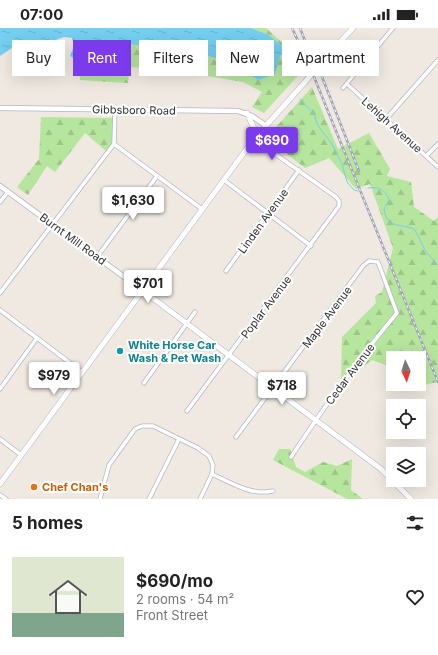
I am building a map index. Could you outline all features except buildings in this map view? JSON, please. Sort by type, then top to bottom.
[{"type":"main road","points":[[0,484],[255,137],[353,28]]},
{"type":"main road","points":[[247,114],[255,137]]},
{"type":"main road","name":"Burnt Mill Road","points":[[142,290],[187,321],[274,389],[381,469],[411,499]]},
{"type":"street","points":[[343,88],[393,28]]},
{"type":"street","points":[[386,119],[438,60]]},
{"type":"street","name":"Lehigh Avenue","points":[[347,84],[438,167]]},
{"type":"street","name":"Gibbsboro Road","points":[[0,108],[238,111],[247,114],[265,125]]},
{"type":"street","points":[[0,293],[114,144],[115,110]]},
{"type":"street","points":[[255,137],[299,170]]},
{"type":"street","points":[[114,144],[202,209]]},
{"type":"street","points":[[426,156],[438,144]]},
{"type":"street","name":"Poplar Avenue","points":[[187,411],[311,246],[339,206],[339,201],[299,170]]},
{"type":"street","name":"Linden Avenue","points":[[226,271],[269,214],[299,170]]},
{"type":"street","points":[[97,257],[157,176]]},
{"type":"street","points":[[224,180],[311,246]]},
{"type":"street","name":"Burnt Mill Road","points":[[0,186],[142,290]]},
{"type":"street","points":[[0,202],[8,192]]},
{"type":"street","name":"Maple Avenue","points":[[236,437],[274,389],[363,266],[369,261],[378,262]]},
{"type":"street","name":"Cedar Avenue","points":[[291,457],[362,357],[397,313],[378,262]]},
{"type":"street","points":[[0,310],[82,372]]},
{"type":"street","points":[[144,383],[187,321],[195,312]]},
{"type":"street","points":[[0,389],[38,338]]},
{"type":"street","points":[[100,499],[109,465],[131,433],[138,427],[153,426],[198,448],[209,456],[213,465],[212,474],[200,499]]},
{"type":"street","points":[[149,499],[179,438]]},
{"type":"street","points":[[0,439],[21,455]]},
{"type":"street","points":[[212,474],[261,494],[273,491]]},
{"type":"street","points":[[0,495],[6,499]]},
{"type":"green space","points":[[251,28],[266,28],[282,42],[282,46],[269,35]]},
{"type":"green space","points":[[131,43],[139,44],[139,68],[131,67]]},
{"type":"green space","points":[[282,52],[282,76],[298,76],[264,113],[252,107],[262,92],[243,82],[208,76],[208,56],[216,58],[216,76],[251,76],[258,80],[261,76],[274,76],[274,62]]},
{"type":"green space","points":[[80,76],[129,76],[128,83],[80,80]]},
{"type":"green space","points":[[312,87],[338,149],[369,133],[390,169],[387,176],[411,182],[414,207],[434,221],[438,217],[438,382],[426,384],[426,351],[386,351],[386,365],[372,360],[341,383],[342,337],[376,303],[375,296],[382,292],[393,248],[370,184],[356,189],[329,158],[305,168],[287,154],[287,138],[275,128]]},
{"type":"green space","points":[[41,117],[115,118],[114,141],[107,152],[85,133],[55,172],[47,166],[28,195],[17,187],[39,159]]},
{"type":"green space","points":[[279,449],[290,449],[296,467],[305,472],[323,462],[337,466],[352,459],[351,490],[363,499],[347,499],[273,460]]},
{"type":"water","points":[[0,28],[251,28],[269,35],[282,46],[282,53],[274,74],[274,40],[216,40],[216,58],[208,56],[208,40],[139,40],[139,45],[131,44],[131,40],[73,40],[73,42],[72,38],[64,37],[56,40],[12,40],[12,48],[0,56]]},
{"type":"water","points":[[73,48],[73,58],[70,56]]},
{"type":"water","points":[[251,76],[269,76],[258,80]]},
{"type":"waterway","points":[[300,99],[314,114],[318,126],[332,144],[342,164],[347,182],[354,190],[358,191]]},
{"type":"waterway","points":[[368,188],[378,188],[384,191],[389,200],[384,209],[388,220],[396,225],[415,230],[426,252],[438,265]]},
{"type":"railway","points":[[292,28],[310,67],[438,382]]},
{"type":"railway","points":[[300,28],[305,40]]},
{"type":"railway","points":[[322,76],[359,171]]},
{"type":"place","name":"White Horse Car Wash & Pet Wash","points":[[120,351]]},
{"type":"place","name":"Chef Chan's","points":[[34,487]]}]
